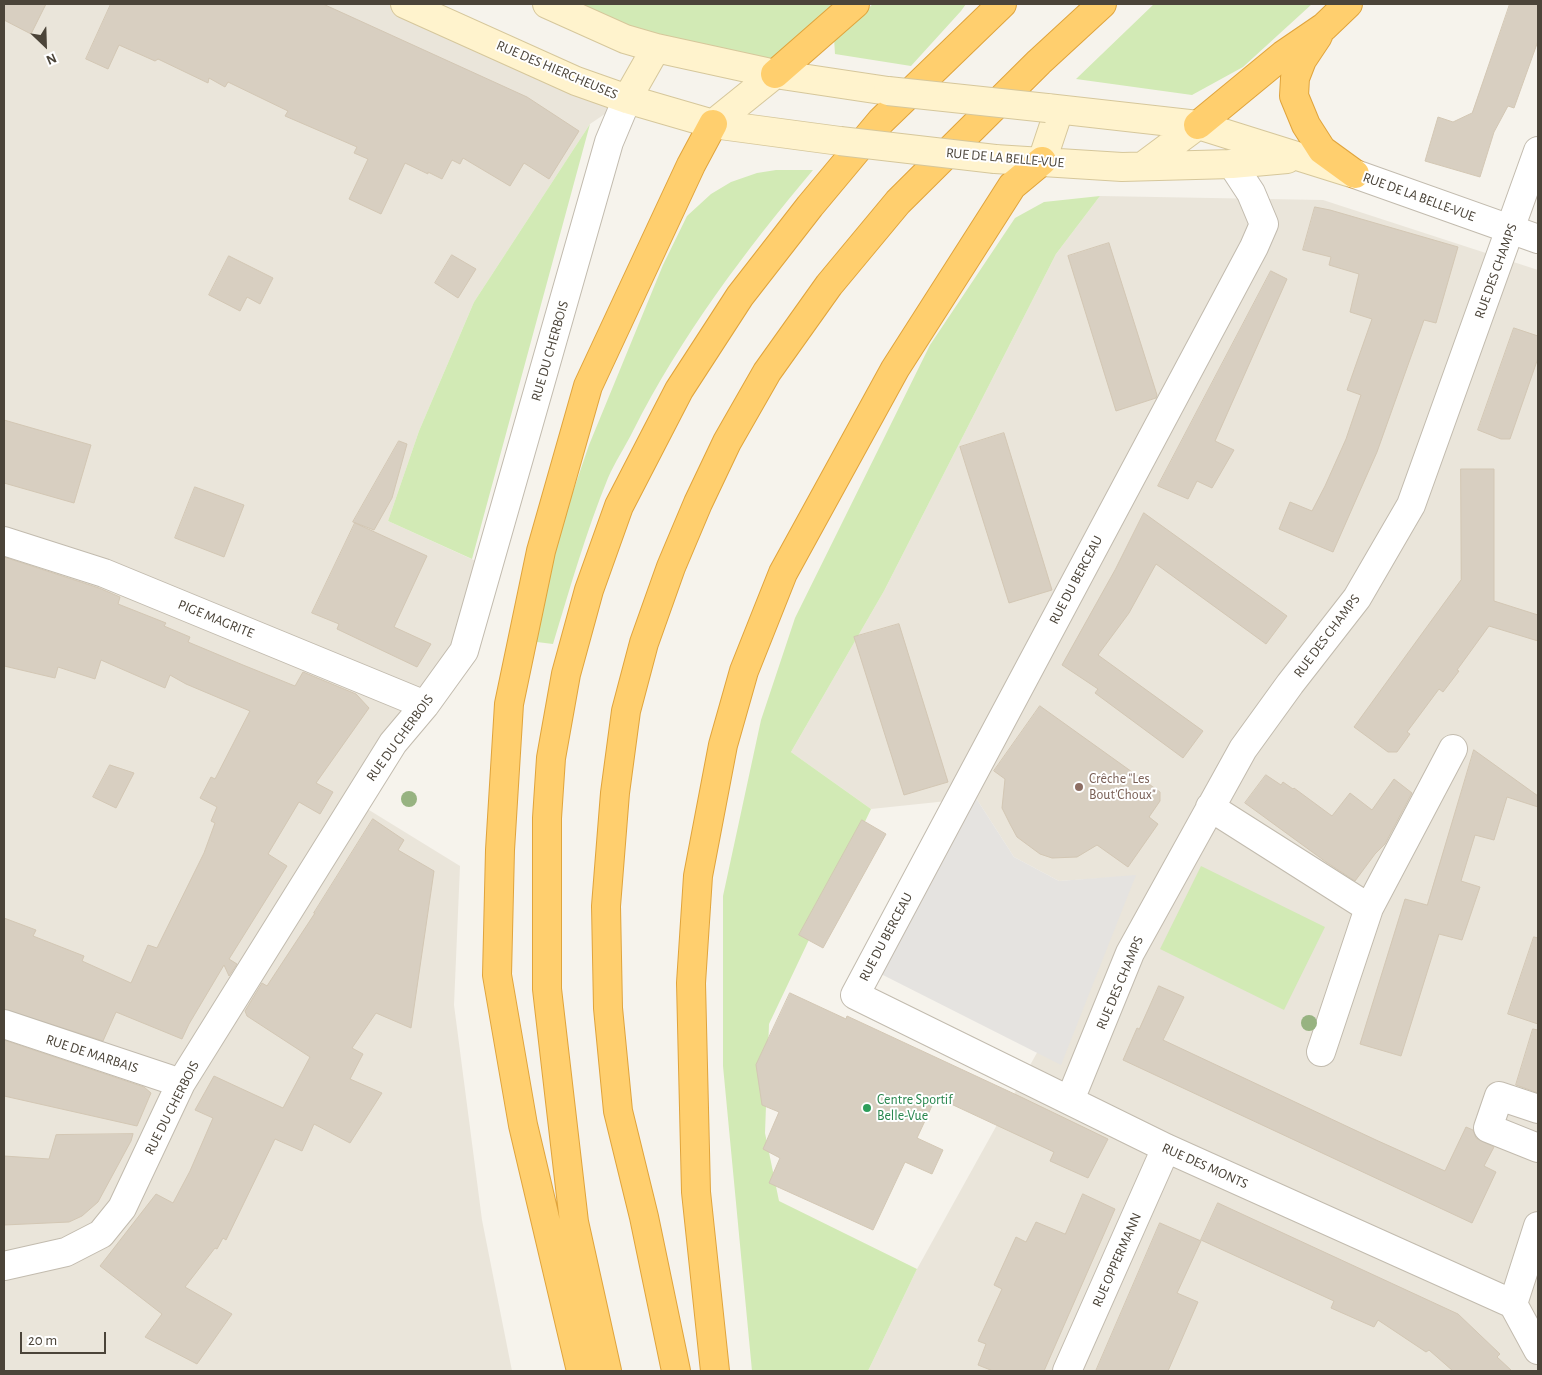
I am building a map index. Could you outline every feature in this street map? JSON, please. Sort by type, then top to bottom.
[{"type":"highway","points":[[774,74],[854,4]]},
{"type":"highway","points":[[607,1371],[574,1222],[547,988],[547,818],[551,758],[566,674],[589,590],[619,506],[679,390],[740,296],[810,206],[881,121],[1002,4]]},
{"type":"highway","points":[[674,1369],[644,1217],[618,1111],[608,1008],[606,906],[615,793],[626,711],[644,644],[675,558],[698,503],[727,442],[768,372],[829,285],[898,202],[1039,62],[1102,4]]},
{"type":"highway","points":[[1198,125],[1284,55],[1324,27],[1348,4]]},
{"type":"highway","points":[[1324,27],[1302,60],[1294,78],[1294,96],[1306,125],[1322,150],[1355,174]]},
{"type":"highway","points":[[581,1371],[524,1125],[497,975],[500,850],[509,704],[541,551],[588,386],[691,165],[713,124]]},
{"type":"highway","points":[[715,1371],[696,1192],[691,983],[698,876],[723,745],[744,671],[783,573],[895,369],[1012,186],[1042,161]]},
{"type":"main road","name":"RUE DES HIERCHEUSES","points":[[406,4],[576,81],[627,99],[713,124]]},
{"type":"main road","points":[[547,4],[626,39],[656,48],[774,74]]},
{"type":"main road","points":[[627,99],[656,48]]},
{"type":"main road","points":[[713,124],[774,74]]},
{"type":"main road","name":"RUE DE LA BELLE-VUE","points":[[774,74],[888,91],[1198,125],[1355,174]]},
{"type":"main road","points":[[1042,161],[1053,109]]},
{"type":"main road","name":"RUE DE LA BELLE-VUE","points":[[713,124],[995,159],[1122,167],[1232,164],[1298,157]]},
{"type":"main road","points":[[1144,166],[1198,125]]},
{"type":"street","name":"RUE DU CHERBOIS","points":[[4,1266],[66,1252],[101,1234],[122,1208],[181,1083],[370,778],[393,743],[464,651],[609,142],[627,99]]},
{"type":"street","name":"RUE DES CHAMPS","points":[[1070,1100],[1130,953],[1243,749],[1290,684],[1357,598],[1411,505],[1538,151]]},
{"type":"street","name":"RUE DU BERCEAU","points":[[855,995],[1254,247],[1264,224],[1251,193],[1232,164]]},
{"type":"street","name":"RUE DE LA BELLE-VUE","points":[[1355,174],[1538,239]]},
{"type":"street","name":"PIGE MAGRITE","points":[[4,541],[104,573],[424,705]]},
{"type":"street","points":[[1322,1052],[1369,908],[1453,749]]},
{"type":"street","points":[[1210,808],[1369,908]]},
{"type":"street","name":"RUE DES MONTS","points":[[855,995],[1166,1148],[1513,1304]]},
{"type":"street","name":"RUE DE MARBAIS","points":[[4,1024],[181,1083]]},
{"type":"street","points":[[1538,1109],[1499,1096],[1488,1128],[1538,1148]]},
{"type":"street","name":"RUE OPPERMANN","points":[[1067,1371],[1166,1148]]},
{"type":"street","points":[[1538,1226],[1513,1304],[1538,1350]]},
{"type":"shaded area","points":[[4,4],[405,4],[627,99],[590,124],[474,302],[419,431],[388,521],[489,567],[464,651],[356,802],[460,866],[454,1005],[482,1220],[512,1371],[4,1371]]},
{"type":"shaded area","points":[[1100,196],[1323,200],[1538,270],[1538,1371],[868,1371],[917,1269],[1135,876],[1059,881],[1014,857],[976,798],[871,809],[791,752],[884,591],[1056,254]]},
{"type":"shaded area","points":[[976,798],[1014,857],[1059,881],[1136,875],[1061,1065],[879,973]]},
{"type":"green space","points":[[547,4],[855,4],[775,74]]},
{"type":"green space","points":[[873,4],[966,4],[911,66],[835,54],[834,38]]},
{"type":"green space","points":[[1154,4],[1312,4],[1243,67],[1192,95],[1076,79]]},
{"type":"green space","points":[[590,124],[472,559],[388,521],[419,431],[474,302]]},
{"type":"green space","points":[[776,170],[813,170],[716,295],[693,328],[652,396],[614,466],[600,498],[585,539],[553,644],[529,641],[551,556],[589,445],[663,265],[687,216],[711,194],[731,182],[757,173]]},
{"type":"green space","points":[[1100,196],[1056,254],[884,591],[791,752],[871,809],[769,1024],[765,1133],[779,1201],[917,1269],[868,1371],[752,1371],[723,1066],[723,896],[761,720],[795,618],[930,345],[1015,218],[1044,202]]},
{"type":"green space","points":[[1201,866],[1325,927],[1284,1010],[1160,949]]},
{"type":"building","points":[[4,4],[46,4],[31,34],[4,20]]},
{"type":"building","points":[[111,4],[323,4],[527,97],[579,131],[549,179],[524,163],[510,186],[463,158],[460,164],[452,160],[442,179],[405,163],[381,214],[349,199],[368,159],[354,153],[357,147],[285,116],[288,111],[228,82],[225,87],[209,78],[208,83],[158,59],[155,61],[119,45],[108,69],[86,59]]},
{"type":"building","points":[[1510,4],[1538,4],[1538,41],[1514,108],[1508,106],[1494,132],[1480,177],[1425,161],[1438,117],[1453,122],[1472,113]]},
{"type":"building","points":[[1315,207],[1458,247],[1436,323],[1424,320],[1377,452],[1333,552],[1279,529],[1290,502],[1312,511],[1346,439],[1361,395],[1347,390],[1372,319],[1350,312],[1359,274],[1329,265],[1331,257],[1303,250]]},
{"type":"building","points":[[1109,243],[1157,395],[1156,398],[1116,411],[1068,256]]},
{"type":"building","points":[[452,255],[476,269],[458,298],[435,283]]},
{"type":"building","points":[[229,256],[273,278],[260,304],[247,297],[240,311],[209,295]]},
{"type":"building","points":[[1271,271],[1287,279],[1215,441],[1234,450],[1212,488],[1197,481],[1188,499],[1158,486]]},
{"type":"building","points":[[1514,328],[1538,336],[1538,358],[1510,439],[1501,439],[1478,430]]},
{"type":"building","points":[[4,420],[91,445],[74,503],[4,483]]},
{"type":"building","points":[[1004,433],[1052,590],[1009,603],[960,447]]},
{"type":"building","points":[[399,441],[407,444],[392,498],[374,530],[353,522]]},
{"type":"building","points":[[1461,469],[1494,469],[1494,601],[1538,615],[1538,641],[1489,626],[1443,692],[1439,689],[1407,732],[1410,734],[1397,752],[1388,752],[1354,727],[1461,580]]},
{"type":"building","points":[[195,487],[244,505],[224,557],[175,538]]},
{"type":"building","points":[[1144,513],[1287,616],[1266,644],[1156,564],[1129,613],[1098,655],[1203,731],[1183,758],[1095,693],[1098,689],[1062,665],[1115,570]]},
{"type":"building","points":[[355,523],[427,556],[394,627],[431,644],[417,667],[337,629],[339,624],[312,613]]},
{"type":"building","points":[[4,557],[99,588],[120,597],[118,604],[166,623],[164,626],[190,637],[188,642],[243,665],[295,686],[303,672],[356,694],[369,708],[316,783],[333,792],[320,814],[299,802],[268,854],[287,866],[229,959],[237,964],[229,976],[224,965],[182,1039],[116,1012],[103,1041],[4,1009],[4,918],[36,930],[33,936],[84,956],[82,961],[131,983],[148,945],[157,948],[204,853],[215,823],[211,821],[217,807],[200,798],[211,777],[215,779],[250,711],[186,684],[170,675],[165,688],[101,660],[95,679],[58,667],[55,678],[4,666]]},
{"type":"building","points":[[899,624],[948,782],[904,795],[854,637]]},
{"type":"building","name":"Crêche \"Les Bout'Choux\"","points":[[1040,706],[1160,792],[1160,801],[1149,817],[1158,824],[1128,867],[1097,845],[1077,857],[1052,858],[1040,854],[1017,837],[1002,808],[1005,779],[994,771]]},
{"type":"building","points":[[1474,750],[1538,796],[1538,807],[1507,797],[1494,840],[1475,835],[1461,881],[1480,887],[1462,940],[1439,934],[1401,1056],[1360,1044],[1405,899],[1427,905]]},
{"type":"building","points":[[110,765],[134,773],[116,808],[93,797]]},
{"type":"building","points":[[1266,775],[1281,785],[1283,782],[1294,788],[1332,816],[1350,793],[1372,810],[1394,779],[1412,793],[1385,844],[1355,881],[1245,803]]},
{"type":"building","points":[[373,819],[404,840],[398,850],[434,871],[411,1028],[376,1013],[352,1048],[363,1054],[350,1079],[382,1093],[350,1143],[314,1124],[302,1151],[275,1139],[226,1240],[223,1238],[217,1249],[215,1248],[185,1287],[232,1314],[197,1364],[145,1337],[162,1314],[100,1266],[156,1194],[173,1203],[190,1171],[213,1118],[195,1110],[214,1076],[283,1108],[310,1057],[247,1016],[245,1011],[262,983],[267,986]]},
{"type":"building","points":[[862,820],[886,834],[823,948],[799,935]]},
{"type":"building","points":[[1534,937],[1538,938],[1538,1024],[1508,1014]]},
{"type":"building","points":[[1159,986],[1184,997],[1163,1040],[1376,1140],[1445,1171],[1466,1127],[1473,1130],[1476,1138],[1494,1147],[1484,1166],[1496,1172],[1472,1223],[1123,1060]]},
{"type":"building","name":"Centre Sportif Belle-Vue","points":[[790,993],[846,1019],[847,1016],[1108,1139],[1088,1178],[1050,1161],[1054,1152],[936,1097],[917,1138],[943,1150],[932,1174],[905,1162],[873,1230],[769,1183],[780,1158],[763,1149],[779,1112],[762,1105],[756,1065]]},
{"type":"building","points":[[1533,1029],[1538,1030],[1538,1093],[1516,1085]]},
{"type":"building","points":[[4,1040],[144,1087],[151,1093],[137,1126],[4,1096]]},
{"type":"building","points":[[133,1134],[98,1202],[82,1216],[69,1222],[4,1225],[4,1156],[49,1159],[56,1135]]},
{"type":"building","points":[[1083,1194],[1115,1209],[1044,1371],[993,1371],[978,1365],[986,1344],[978,1341],[1002,1289],[994,1285],[1016,1237],[1026,1242],[1036,1222],[1065,1234]]},
{"type":"building","points":[[1218,1203],[1458,1314],[1500,1354],[1497,1357],[1512,1371],[1453,1371],[1429,1350],[1426,1352],[1378,1320],[1374,1327],[1331,1308],[1334,1301],[1201,1240]]},
{"type":"building","points":[[1160,1223],[1201,1241],[1177,1293],[1198,1302],[1168,1371],[1096,1371]]},
{"type":"place","name":"Crêche \"Les Bout'Choux\"","points":[[1079,787]]},
{"type":"place","name":"Centre Sportif Belle-Vue","points":[[867,1108]]}]
